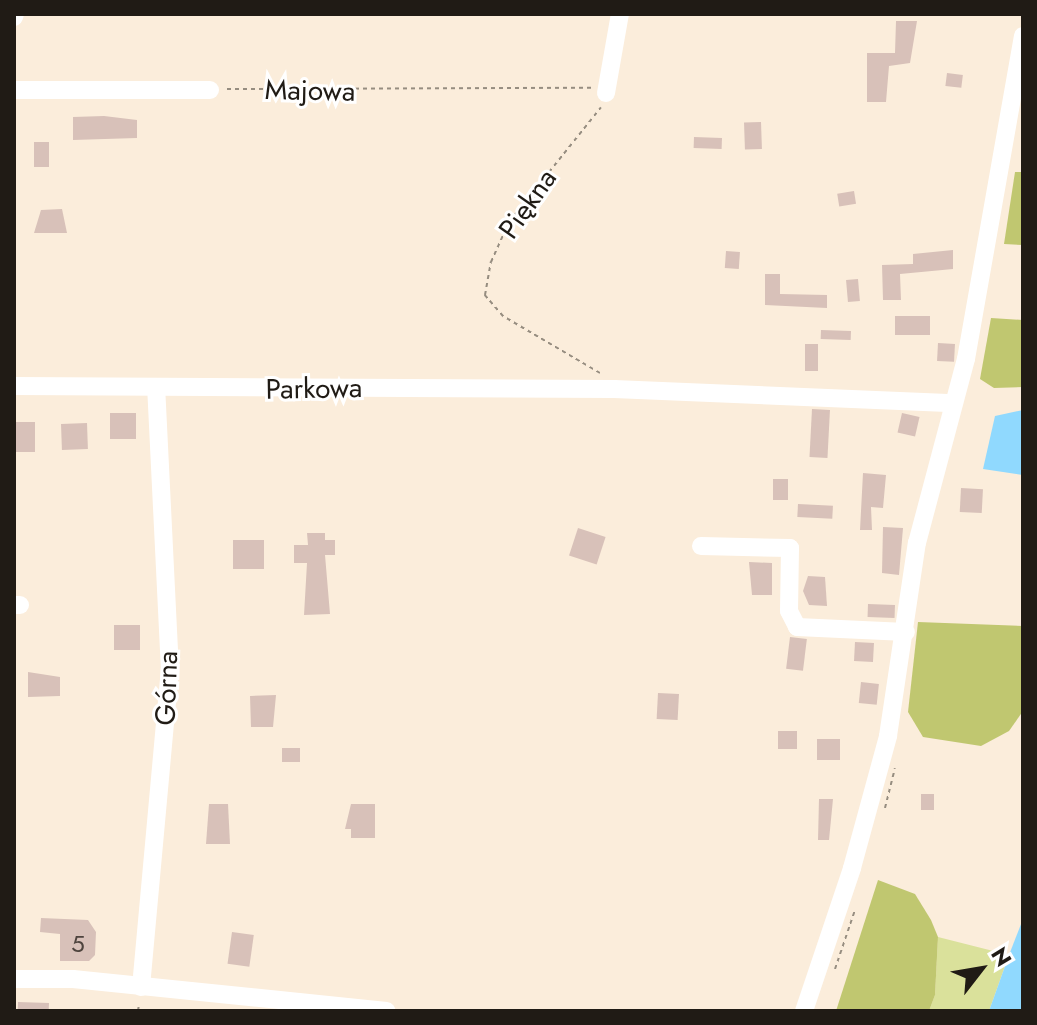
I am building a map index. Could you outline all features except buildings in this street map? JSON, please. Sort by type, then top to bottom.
[{"type":"street","points":[[606,93],[620,14]]},
{"type":"street","points":[[804,1011],[852,868],[888,736],[917,543],[954,403],[1023,36]]},
{"type":"street","points":[[14,90],[210,90]]},
{"type":"street","name":"Parkowa","points":[[14,386],[614,389],[954,403]]},
{"type":"street","name":"Górna","points":[[141,987],[170,671],[156,388]]},
{"type":"street","points":[[701,546],[790,548],[789,611],[797,627],[906,632]]},
{"type":"street","points":[[14,979],[141,987],[205,1002],[386,1011]]},
{"type":"path","name":"Majowa","points":[[210,90],[378,93],[588,87],[606,93]]},
{"type":"path","name":"Piękna","points":[[606,93],[592,121],[509,222],[491,262],[485,295],[494,310],[603,375],[614,389]]},
{"type":"green space","points":[[1015,172],[1023,172],[1023,245],[1004,244]]},
{"type":"green space","points":[[991,318],[1023,320],[1023,387],[994,388],[980,379]]},
{"type":"green space","points":[[918,622],[1023,626],[1023,711],[1009,731],[981,746],[923,737],[908,712]]},
{"type":"green space","points":[[878,880],[915,894],[938,937],[935,995],[929,1011],[836,1011]]},
{"type":"green space","points":[[938,937],[1009,955],[989,1011],[929,1011],[935,995]]},
{"type":"water","points":[[1023,410],[1023,475],[983,469],[995,416]]},
{"type":"water","points":[[1023,919],[1023,1011],[989,1011],[1009,955]]}]
